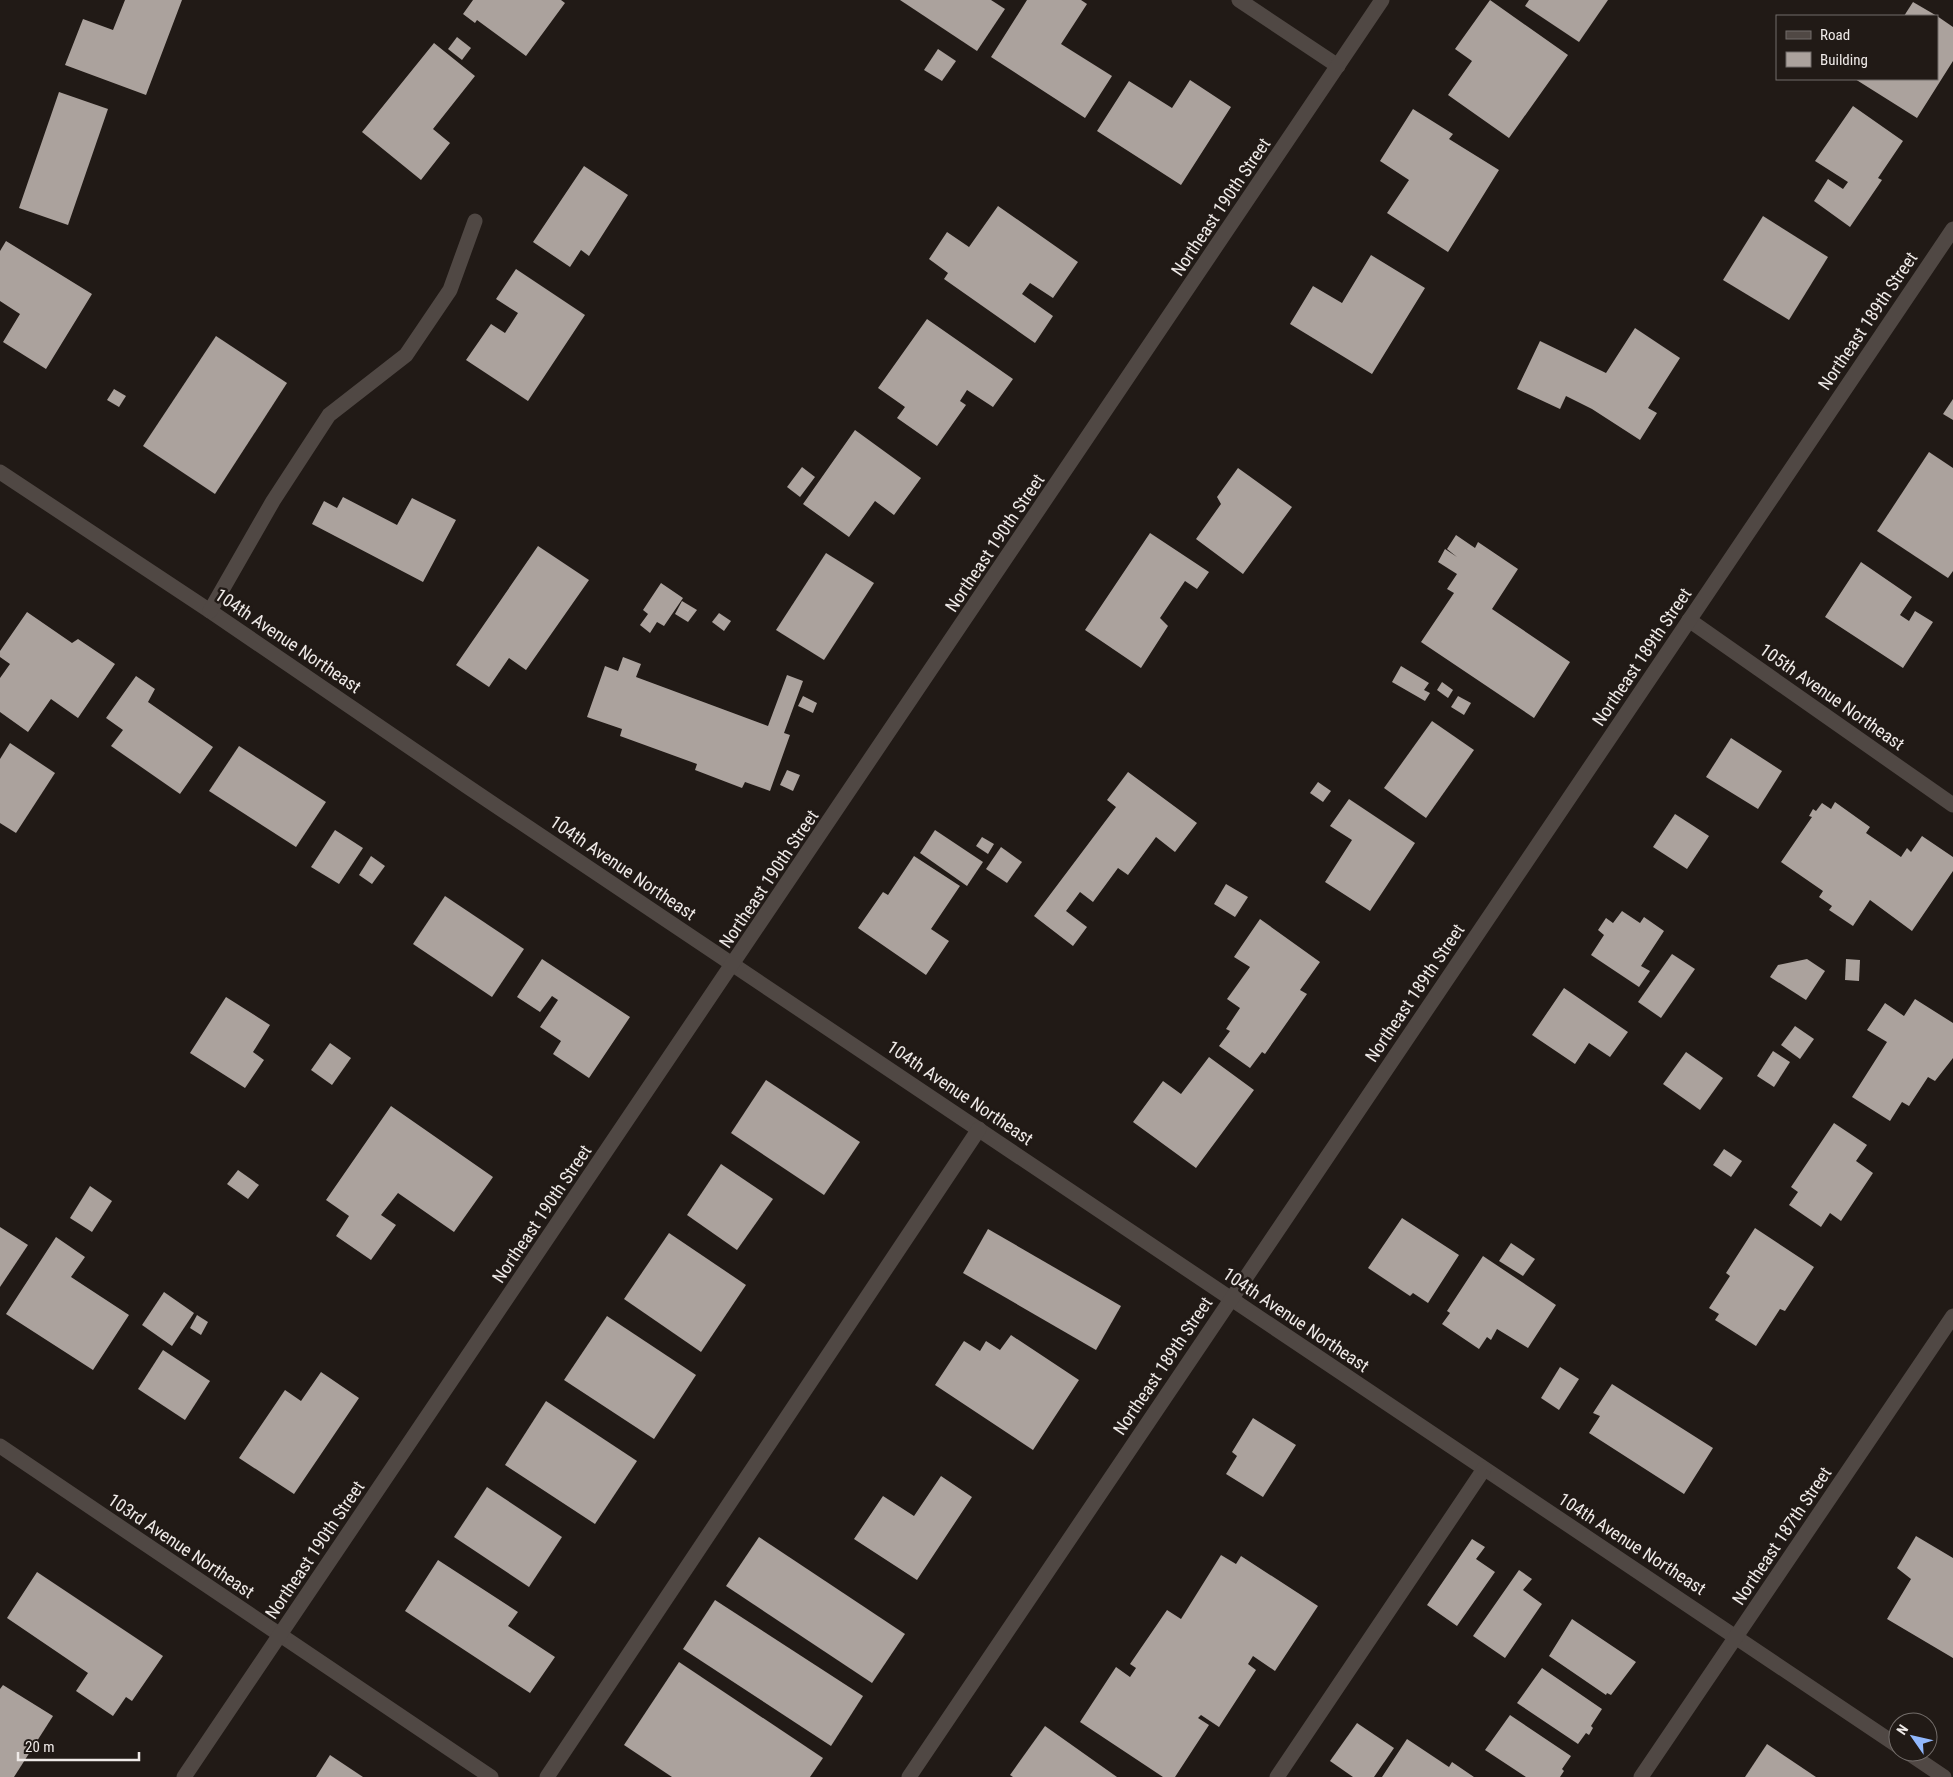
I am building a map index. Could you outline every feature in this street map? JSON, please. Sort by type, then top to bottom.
[{"type":"street","points":[[1240,0],[1338,66]]},
{"type":"street","name":"Northeast 190th Street","points":[[184,1777],[734,964],[1382,0]]},
{"type":"street","points":[[210,611],[273,501],[329,415],[406,355],[450,290],[475,221]]},
{"type":"street","name":"Northeast 189th Street","points":[[909,1777],[1953,230]]},
{"type":"street","name":"104th Avenue Northeast","points":[[0,472],[210,611],[468,787],[1484,1469],[1737,1636],[1888,1739]]},
{"type":"street","name":"105th Avenue Northeast","points":[[1689,620],[1953,805]]},
{"type":"street","points":[[547,1777],[979,1129]]},
{"type":"street","name":"Northeast 187th Street","points":[[1641,1777],[1953,1316]]},
{"type":"street","name":"103rd Avenue Northeast","points":[[0,1446],[491,1777]]},
{"type":"street","points":[[1277,1777],[1484,1469]]},
{"type":"street","points":[[1922,1762],[1944,1777]]},
{"type":"building","points":[[125,0],[182,0],[146,95],[65,65],[83,19],[113,30]]},
{"type":"building","points":[[473,0],[561,0],[565,3],[526,56],[477,20],[475,23],[463,14]]},
{"type":"building","points":[[900,0],[991,0],[1005,9],[977,51]]},
{"type":"building","points":[[1027,0],[1081,0],[1087,4],[1061,44],[1112,76],[1085,118],[991,57]]},
{"type":"building","points":[[1490,0],[1568,55],[1509,138],[1448,95],[1472,61],[1455,49]]},
{"type":"building","points":[[1529,0],[1608,0],[1579,42],[1525,6]]},
{"type":"building","points":[[1913,2],[1935,15],[1905,15]]},
{"type":"building","points":[[1938,17],[1953,27],[1953,61],[1917,118],[1857,80],[1938,80]]},
{"type":"building","points":[[457,37],[471,48],[462,60],[448,49]]},
{"type":"building","points":[[434,43],[475,76],[433,129],[450,143],[421,180],[362,132]]},
{"type":"building","points":[[938,49],[956,61],[942,81],[924,70]]},
{"type":"building","points":[[1190,80],[1231,107],[1181,185],[1097,131],[1129,81],[1172,108]]},
{"type":"building","points":[[59,92],[108,109],[68,225],[19,208]]},
{"type":"building","points":[[1853,106],[1903,141],[1878,178],[1882,180],[1850,227],[1814,201],[1828,179],[1843,189],[1848,182],[1815,161]]},
{"type":"building","points":[[1413,109],[1453,134],[1449,139],[1499,170],[1448,252],[1387,213],[1409,180],[1380,161]]},
{"type":"building","points":[[584,166],[628,195],[589,256],[581,250],[570,267],[533,242]]},
{"type":"building","points":[[998,206],[1078,262],[1053,298],[1030,283],[1022,294],[1053,316],[1035,343],[944,279],[948,273],[929,259],[947,232],[969,247]]},
{"type":"building","points":[[1763,216],[1828,257],[1789,320],[1723,280]]},
{"type":"building","points":[[6,241],[92,294],[46,369],[3,342],[20,314],[0,301],[0,251]]},
{"type":"building","points":[[1371,255],[1425,288],[1372,374],[1290,324],[1313,286],[1342,303]]},
{"type":"building","points":[[516,269],[585,315],[528,401],[466,360],[491,324],[505,333],[518,313],[496,299]]},
{"type":"building","points":[[927,319],[1013,379],[993,407],[967,390],[960,401],[966,405],[937,446],[897,418],[905,407],[878,388]]},
{"type":"building","points":[[1635,328],[1680,358],[1648,408],[1657,413],[1640,440],[1592,409],[1566,396],[1560,409],[1517,389],[1540,341],[1606,373]]},
{"type":"building","points":[[216,336],[287,383],[215,494],[143,446]]},
{"type":"building","points":[[114,389],[126,396],[119,407],[107,400]]},
{"type":"building","points":[[1953,399],[1953,420],[1943,414]]},
{"type":"building","points":[[855,430],[921,478],[894,515],[875,501],[849,537],[803,504]]},
{"type":"building","points":[[1929,452],[1953,468],[1953,571],[1948,578],[1877,531]]},
{"type":"building","points":[[802,467],[815,477],[800,497],[787,487]]},
{"type":"building","points":[[1238,468],[1292,507],[1243,574],[1196,539],[1221,504],[1217,497]]},
{"type":"building","points":[[343,497],[397,525],[412,498],[456,520],[423,582],[312,524],[324,501],[337,508]]},
{"type":"building","points":[[1150,533],[1209,572],[1197,589],[1185,581],[1160,618],[1168,626],[1141,668],[1085,630]]},
{"type":"building","points":[[1456,535],[1475,548],[1478,542],[1518,569],[1492,609],[1570,662],[1534,718],[1421,642],[1454,593],[1447,589],[1457,574],[1438,562],[1445,549],[1457,557],[1447,549]]},
{"type":"building","points":[[538,546],[589,580],[526,670],[509,658],[489,687],[456,665]]},
{"type":"building","points":[[826,553],[874,583],[824,660],[776,630]]},
{"type":"building","points":[[1861,562],[1912,597],[1900,615],[1909,621],[1915,611],[1933,622],[1903,668],[1825,617]]},
{"type":"building","points":[[661,583],[683,598],[664,626],[657,622],[650,633],[640,625],[648,614],[643,610]]},
{"type":"building","points":[[682,601],[697,610],[688,622],[675,614]]},
{"type":"building","points":[[27,612],[72,643],[78,639],[115,664],[78,718],[51,699],[28,732],[0,712],[0,678],[10,664],[0,657],[0,651]]},
{"type":"building","points":[[719,613],[731,621],[724,631],[712,622]]},
{"type":"building","points":[[623,657],[641,664],[636,677],[768,726],[787,675],[803,681],[784,733],[790,735],[770,791],[745,782],[742,788],[695,770],[697,764],[620,736],[622,729],[587,717],[605,666],[618,671]]},
{"type":"building","points":[[1401,666],[1429,683],[1424,690],[1430,693],[1425,701],[1392,682]]},
{"type":"building","points":[[136,676],[155,689],[148,702],[213,747],[180,794],[111,746],[123,730],[106,718]]},
{"type":"building","points":[[1442,682],[1453,690],[1448,698],[1437,690]]},
{"type":"building","points":[[803,696],[817,703],[813,713],[798,706]]},
{"type":"building","points":[[1458,696],[1471,703],[1464,715],[1451,707]]},
{"type":"building","points":[[1432,721],[1474,750],[1426,818],[1384,788]]},
{"type":"building","points":[[1731,738],[1782,771],[1758,809],[1706,777]]},
{"type":"building","points":[[10,743],[55,773],[16,833],[0,823],[0,759]]},
{"type":"building","points":[[239,746],[326,802],[296,847],[209,791]]},
{"type":"building","points":[[787,770],[800,775],[793,791],[780,785]]},
{"type":"building","points":[[1128,772],[1197,823],[1175,852],[1156,837],[1128,875],[1118,868],[1093,902],[1080,892],[1066,911],[1087,927],[1073,946],[1034,916],[1116,807],[1107,800]]},
{"type":"building","points":[[1318,782],[1331,791],[1323,802],[1310,793]]},
{"type":"building","points":[[1349,799],[1415,843],[1370,911],[1325,882],[1352,840],[1330,826]]},
{"type":"building","points":[[1835,802],[1870,827],[1866,833],[1901,857],[1907,848],[1911,852],[1922,836],[1953,857],[1953,871],[1912,931],[1870,900],[1853,926],[1829,910],[1832,906],[1819,897],[1823,891],[1781,862],[1812,817],[1809,816],[1813,809],[1816,811],[1822,803],[1831,809]]},
{"type":"building","points":[[1675,814],[1709,836],[1687,869],[1653,847]]},
{"type":"building","points":[[335,830],[363,848],[339,884],[311,867]]},
{"type":"building","points":[[935,830],[983,862],[967,886],[920,853]]},
{"type":"building","points":[[982,837],[994,844],[988,854],[976,846]]},
{"type":"building","points":[[1001,847],[1022,862],[1007,883],[986,869]]},
{"type":"building","points":[[371,856],[385,866],[372,884],[359,875]]},
{"type":"building","points":[[914,856],[960,886],[931,929],[949,941],[926,975],[858,928],[883,892],[888,895]]},
{"type":"building","points":[[1226,884],[1248,897],[1235,917],[1214,904]]},
{"type":"building","points":[[445,896],[524,949],[492,997],[413,944]]},
{"type":"building","points":[[1622,911],[1640,923],[1644,917],[1664,931],[1641,966],[1650,971],[1639,987],[1591,955],[1604,935],[1598,930],[1606,918],[1613,923]]},
{"type":"building","points":[[1260,919],[1320,962],[1300,990],[1307,994],[1265,1054],[1262,1052],[1250,1068],[1219,1046],[1230,1031],[1226,1029],[1240,1008],[1227,999],[1250,967],[1234,957]]},
{"type":"building","points":[[1672,954],[1695,969],[1661,1018],[1638,1002]]},
{"type":"building","points":[[542,959],[630,1017],[589,1078],[553,1054],[561,1041],[540,1027],[558,1000],[552,996],[540,1012],[517,997]]},
{"type":"building","points":[[1807,959],[1825,971],[1806,1000],[1770,977],[1778,965]]},
{"type":"building","points":[[1846,959],[1860,960],[1859,981],[1845,980]]},
{"type":"building","points":[[1564,988],[1628,1032],[1610,1057],[1589,1043],[1575,1064],[1532,1035]]},
{"type":"building","points":[[226,997],[270,1025],[253,1052],[264,1060],[245,1088],[190,1053]]},
{"type":"building","points":[[1915,999],[1953,1023],[1953,1058],[1935,1081],[1928,1077],[1909,1106],[1902,1102],[1890,1121],[1852,1097],[1887,1042],[1867,1030],[1885,1003],[1904,1016]]},
{"type":"building","points":[[1795,1026],[1814,1039],[1800,1059],[1781,1045]]},
{"type":"building","points":[[330,1043],[351,1058],[332,1085],[311,1070]]},
{"type":"building","points":[[1773,1051],[1790,1062],[1774,1087],[1757,1076]]},
{"type":"building","points":[[1686,1052],[1723,1078],[1700,1110],[1663,1084]]},
{"type":"building","points":[[1209,1057],[1254,1090],[1196,1168],[1133,1122],[1163,1081],[1181,1094]]},
{"type":"building","points":[[766,1080],[860,1142],[824,1195],[731,1133]]},
{"type":"building","points":[[391,1106],[493,1177],[454,1232],[398,1193],[381,1215],[396,1225],[371,1260],[336,1236],[349,1216],[326,1200]]},
{"type":"building","points":[[1834,1123],[1867,1145],[1856,1161],[1873,1173],[1841,1221],[1830,1213],[1821,1227],[1789,1205],[1798,1192],[1791,1187]]},
{"type":"building","points":[[1724,1149],[1742,1161],[1731,1177],[1713,1165]]},
{"type":"building","points":[[721,1164],[773,1199],[737,1250],[687,1215]]},
{"type":"building","points":[[238,1170],[259,1185],[248,1199],[227,1184]]},
{"type":"building","points":[[90,1186],[112,1201],[92,1232],[70,1218]]},
{"type":"building","points":[[1402,1218],[1459,1255],[1428,1303],[1413,1293],[1410,1296],[1368,1268]]},
{"type":"building","points":[[0,1227],[28,1245],[0,1287]]},
{"type":"building","points":[[1755,1228],[1814,1267],[1785,1311],[1780,1309],[1756,1346],[1715,1320],[1719,1314],[1709,1308],[1730,1276],[1726,1273]]},
{"type":"building","points":[[988,1229],[1121,1306],[1096,1350],[963,1273]]},
{"type":"building","points":[[669,1233],[746,1285],[701,1352],[624,1299]]},
{"type":"building","points":[[56,1237],[85,1257],[71,1277],[129,1315],[93,1370],[6,1314]]},
{"type":"building","points":[[1511,1243],[1535,1259],[1523,1276],[1499,1261]]},
{"type":"building","points":[[1483,1256],[1556,1305],[1528,1348],[1497,1329],[1491,1340],[1487,1337],[1479,1349],[1442,1324],[1450,1313],[1447,1311]]},
{"type":"building","points":[[164,1292],[194,1313],[172,1346],[142,1325]]},
{"type":"building","points":[[197,1315],[208,1322],[201,1335],[190,1328]]},
{"type":"building","points":[[607,1316],[696,1375],[654,1439],[564,1380]]},
{"type":"building","points":[[1011,1335],[1079,1380],[1033,1450],[935,1385],[964,1341],[980,1351],[986,1341],[1000,1350]]},
{"type":"building","points":[[163,1350],[210,1381],[185,1420],[138,1389]]},
{"type":"building","points":[[1560,1367],[1579,1379],[1559,1410],[1541,1398]]},
{"type":"building","points":[[321,1372],[359,1398],[294,1494],[239,1458],[285,1390],[301,1401]]},
{"type":"building","points":[[1612,1384],[1713,1448],[1684,1494],[1589,1433],[1600,1416],[1593,1413]]},
{"type":"building","points":[[546,1401],[637,1461],[595,1524],[505,1465]]},
{"type":"building","points":[[1253,1418],[1296,1445],[1263,1497],[1226,1474],[1237,1456],[1232,1452]]},
{"type":"building","points":[[941,1476],[972,1497],[917,1580],[854,1539],[883,1496],[914,1516]]},
{"type":"building","points":[[487,1487],[562,1537],[529,1587],[454,1537]]},
{"type":"building","points":[[1916,1536],[1953,1558],[1953,1658],[1887,1619],[1911,1579],[1897,1568]]},
{"type":"building","points":[[759,1537],[905,1634],[872,1683],[726,1586]]},
{"type":"building","points":[[1472,1539],[1485,1547],[1476,1559],[1495,1572],[1457,1626],[1427,1605]]},
{"type":"building","points":[[1221,1555],[1236,1564],[1241,1556],[1318,1606],[1275,1671],[1253,1656],[1248,1664],[1256,1670],[1219,1727],[1201,1715],[1198,1718],[1209,1725],[1175,1777],[1163,1777],[1080,1722],[1116,1667],[1130,1677],[1136,1668],[1130,1664],[1167,1610],[1181,1619]]},
{"type":"building","points":[[438,1560],[518,1612],[508,1626],[555,1657],[530,1693],[405,1611]]},
{"type":"building","points":[[1519,1570],[1532,1579],[1523,1590],[1542,1604],[1505,1658],[1473,1636]]},
{"type":"building","points":[[37,1572],[163,1656],[132,1701],[126,1697],[113,1716],[76,1691],[88,1673],[7,1618]]},
{"type":"building","points":[[715,1600],[863,1696],[831,1746],[683,1649]]},
{"type":"building","points":[[1572,1619],[1636,1662],[1611,1695],[1607,1693],[1606,1695],[1549,1656]]},
{"type":"building","points":[[679,1662],[823,1758],[810,1777],[672,1777],[624,1745]]},
{"type":"building","points":[[1542,1668],[1602,1709],[1591,1726],[1593,1728],[1589,1735],[1586,1733],[1578,1744],[1517,1703]]},
{"type":"building","points":[[3,1685],[53,1716],[14,1777],[0,1777],[0,1689]]},
{"type":"building","points":[[1510,1715],[1571,1756],[1562,1769],[1564,1771],[1560,1777],[1526,1777],[1485,1750]]},
{"type":"building","points":[[1357,1723],[1394,1748],[1374,1777],[1353,1777],[1330,1761]]},
{"type":"building","points":[[1045,1726],[1117,1777],[1013,1777],[1010,1775]]},
{"type":"building","points":[[1407,1739],[1449,1767],[1452,1762],[1474,1777],[1382,1777]]},
{"type":"building","points":[[1767,1744],[1816,1777],[1745,1777]]},
{"type":"building","points":[[330,1755],[363,1777],[316,1777]]}]
